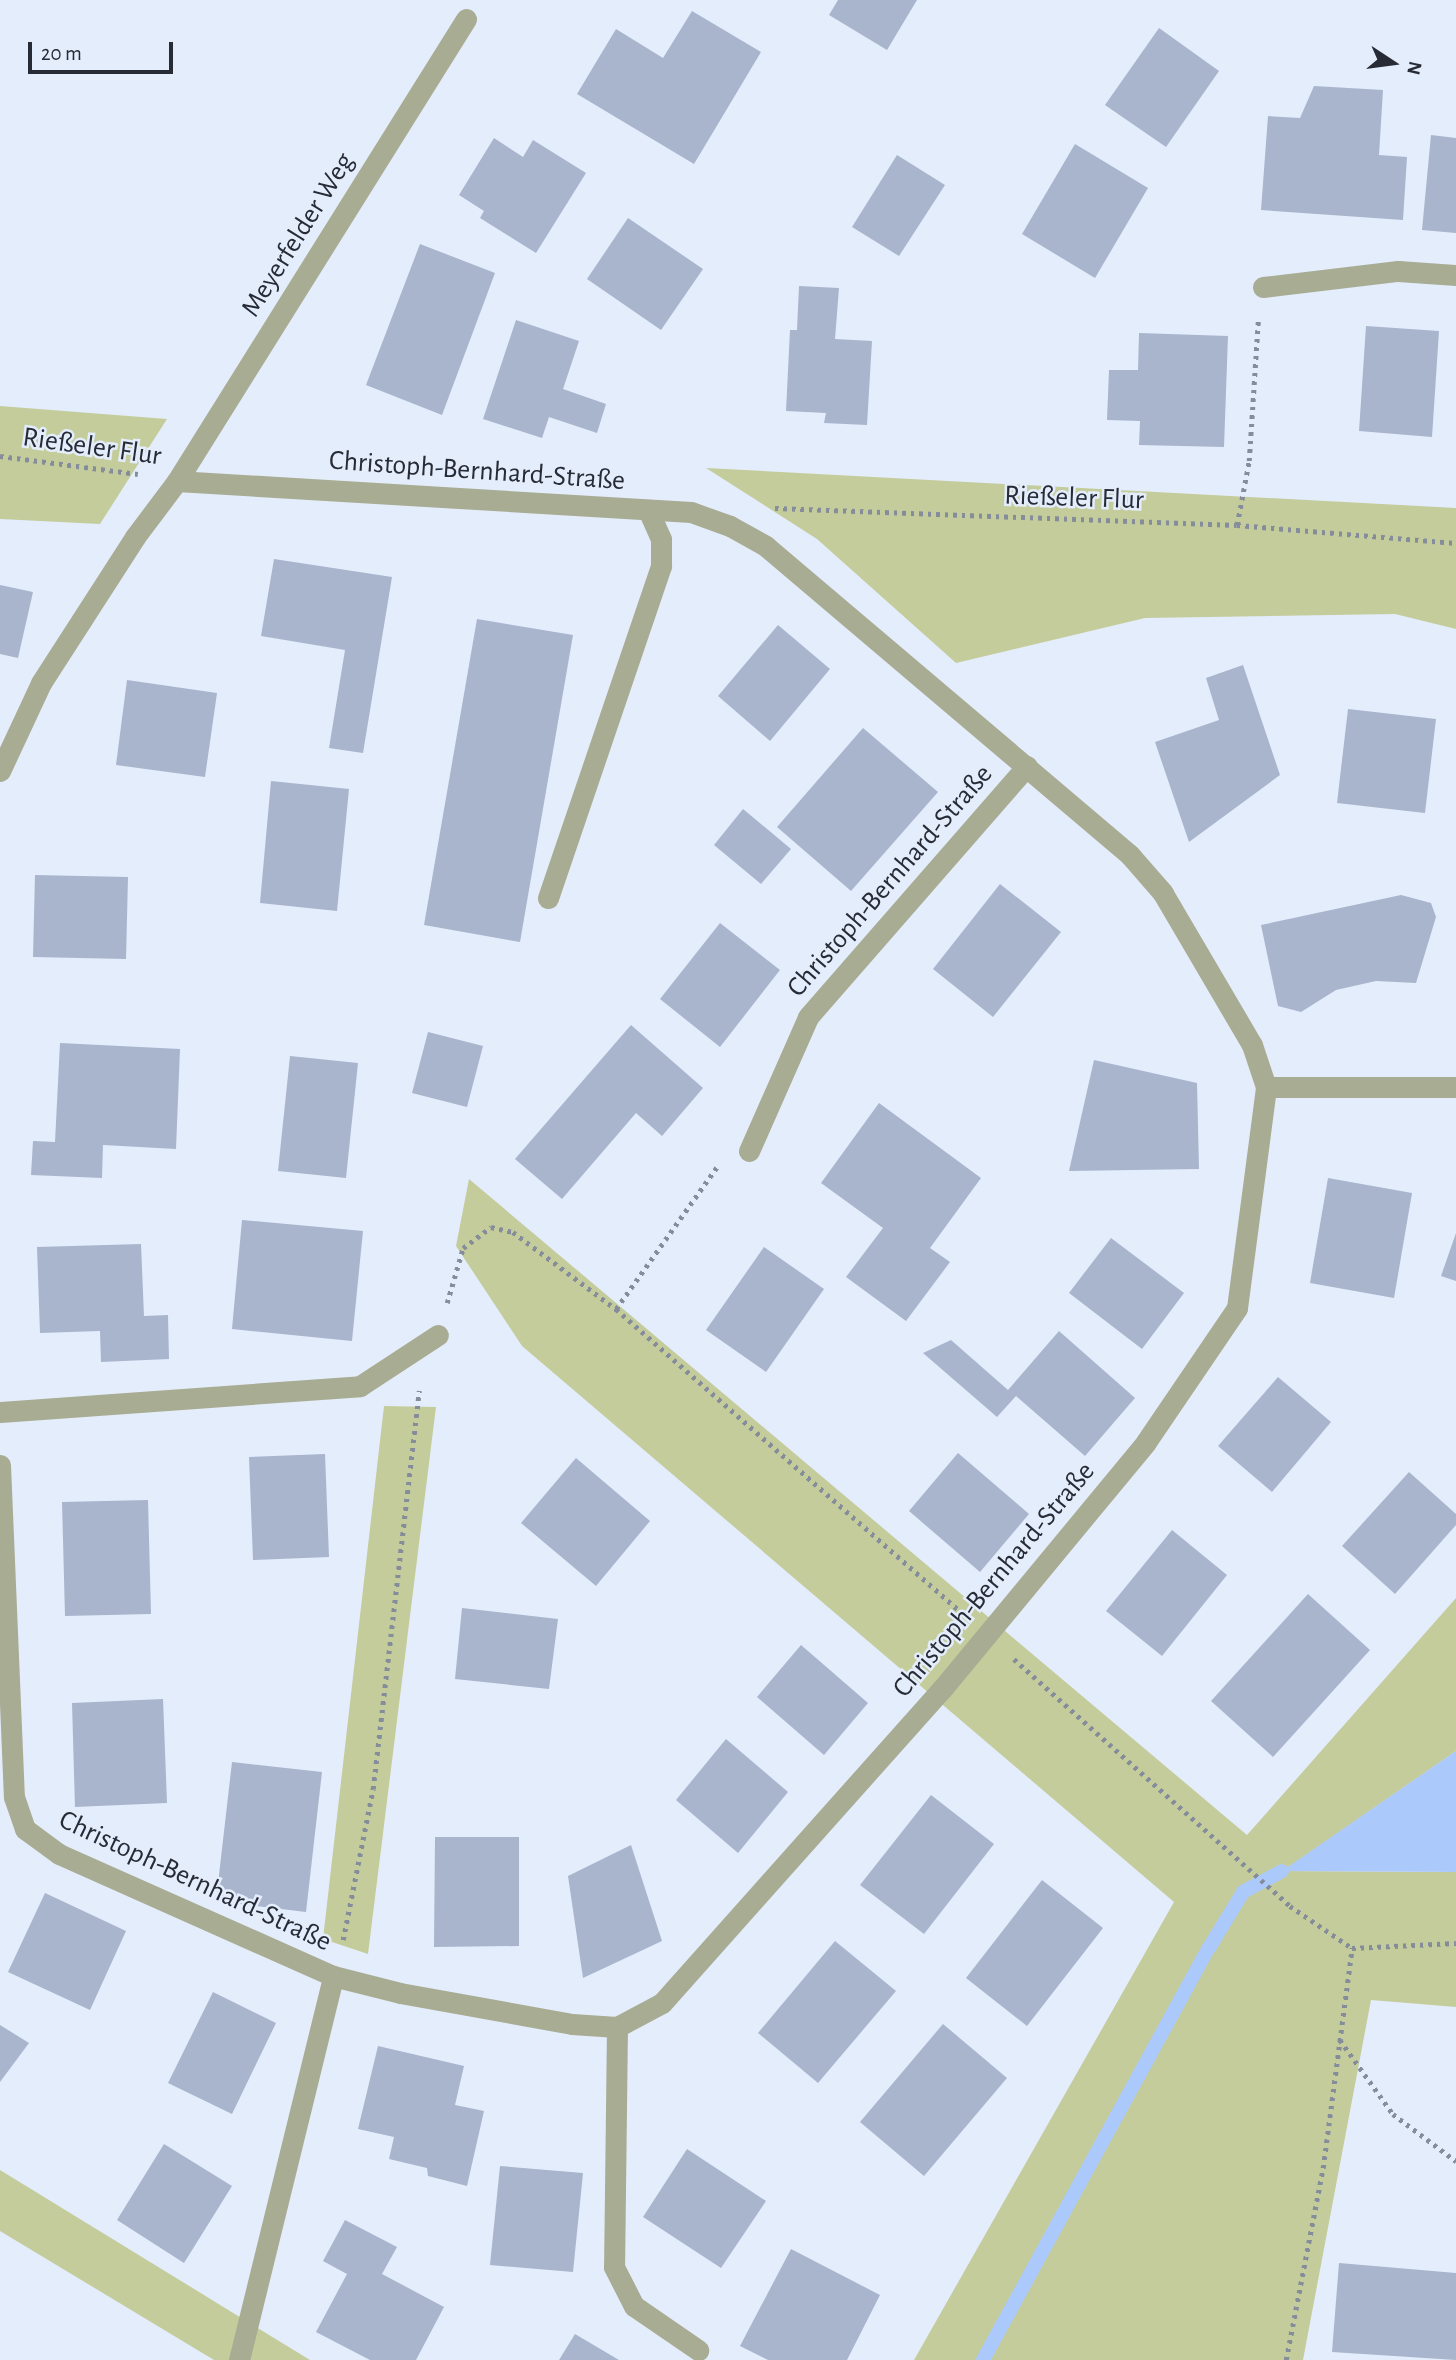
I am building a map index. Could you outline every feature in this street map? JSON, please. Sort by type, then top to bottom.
[{"type":"street","name":"Meyerfelder Weg","points":[[177,481],[466,19]]},
{"type":"street","points":[[1263,287],[1398,271],[1456,275]]},
{"type":"street","name":"Christoph-Bernhard-Straße","points":[[0,1465],[14,1797],[25,1829],[59,1854],[333,1976],[400,1993],[572,2024],[617,2027],[662,2003],[942,1689],[984,1633],[1146,1442],[1237,1308],[1266,1087],[1252,1045],[1163,893],[1130,855],[766,546],[691,512],[177,481]]},
{"type":"street","points":[[0,771],[41,683],[135,537],[177,481]]},
{"type":"street","points":[[548,898],[661,566],[661,538],[648,510]]},
{"type":"street","name":"Christoph-Bernhard-Straße","points":[[749,1151],[808,1017],[1027,766]]},
{"type":"street","points":[[1266,1087],[1456,1087]]},
{"type":"street","points":[[0,1412],[360,1386],[438,1335]]},
{"type":"street","name":"Christoph-Bernhard-Straße","points":[[239,2360],[333,1976]]},
{"type":"street","points":[[617,2027],[614,2267],[634,2306],[698,2350]]},
{"type":"path","points":[[1237,525],[1249,461],[1252,360],[1263,287]]},
{"type":"path","name":"Rießeler Flur","points":[[0,456],[68,461],[177,481]]},
{"type":"path","name":"Rießeler Flur","points":[[769,509],[1237,525],[1456,543]]},
{"type":"path","points":[[616,1309],[713,1168],[749,1151]]},
{"type":"path","points":[[333,1976],[373,1789],[415,1404],[463,1248],[491,1227],[513,1233],[616,1309],[1290,1906],[1352,1948],[1456,1943]]},
{"type":"path","points":[[1286,2360],[1322,2168],[1352,1948]]},
{"type":"path","points":[[1340,2040],[1393,2113],[1456,2161]]},
{"type":"green space","points":[[0,406],[167,419],[100,524],[0,519]]},
{"type":"green space","points":[[706,468],[1456,508],[1456,629],[1395,614],[1145,618],[956,663],[817,539]]},
{"type":"green space","points":[[469,1179],[1247,1835],[1456,1598],[1456,1751],[1283,1871],[1456,1872],[1456,2007],[1371,2000],[1303,2360],[914,2360],[1174,1902],[522,1346],[456,1246]]},
{"type":"green space","points":[[384,1406],[436,1407],[368,1954],[323,1939]]},
{"type":"green space","points":[[0,2170],[310,2360],[214,2360],[0,2231]]},
{"type":"water","points":[[1456,1751],[1456,1872],[1282,1871]]},
{"type":"building","points":[[838,0],[917,0],[887,50],[829,15]]},
{"type":"building","points":[[692,11],[761,52],[694,164],[577,94],[616,29],[663,58]]},
{"type":"building","points":[[1159,28],[1219,71],[1166,147],[1105,105]]},
{"type":"building","points":[[1314,86],[1383,90],[1379,155],[1407,157],[1403,220],[1261,210],[1268,116],[1300,118]]},
{"type":"building","points":[[1431,135],[1456,138],[1456,233],[1422,230]]},
{"type":"building","points":[[494,138],[523,157],[533,140],[586,173],[536,253],[480,218],[484,211],[459,195]]},
{"type":"building","points":[[1075,144],[1148,188],[1095,278],[1022,234]]},
{"type":"building","points":[[897,155],[945,185],[899,256],[852,227]]},
{"type":"building","points":[[628,218],[703,269],[661,330],[587,279]]},
{"type":"building","points":[[420,244],[495,273],[442,415],[366,385]]},
{"type":"building","points":[[799,286],[839,288],[835,339],[872,341],[867,425],[824,423],[826,413],[786,411],[790,330],[797,330]]},
{"type":"building","points":[[516,320],[579,341],[563,389],[606,404],[597,433],[549,417],[542,438],[483,419]]},
{"type":"building","points":[[1366,326],[1439,331],[1432,437],[1359,431]]},
{"type":"building","points":[[1139,333],[1228,336],[1224,447],[1139,445],[1140,421],[1107,420],[1109,370],[1138,370]]},
{"type":"building","points":[[274,559],[392,577],[363,753],[329,748],[345,650],[261,636]]},
{"type":"building","points":[[0,585],[33,592],[18,658],[0,654]]},
{"type":"building","points":[[477,619],[573,635],[520,942],[424,925]]},
{"type":"building","points":[[778,625],[830,669],[770,741],[718,696]]},
{"type":"building","points":[[1243,665],[1280,775],[1189,842],[1155,742],[1219,720],[1206,678]]},
{"type":"building","points":[[127,680],[217,693],[205,777],[116,765]]},
{"type":"building","points":[[1348,709],[1436,719],[1425,813],[1337,803]]},
{"type":"building","points":[[863,728],[938,792],[851,891],[777,827]]},
{"type":"building","points":[[271,781],[349,789],[337,911],[260,903]]},
{"type":"building","points":[[743,809],[791,849],[761,884],[714,845]]},
{"type":"building","points":[[35,875],[128,877],[126,959],[33,957]]},
{"type":"building","points":[[1000,884],[1061,932],[993,1017],[933,969]]},
{"type":"building","points":[[1401,895],[1431,903],[1436,917],[1416,983],[1376,981],[1336,990],[1301,1012],[1278,1006],[1261,925]]},
{"type":"building","points":[[720,923],[780,970],[720,1047],[660,999]]},
{"type":"building","points":[[631,1025],[703,1088],[662,1136],[636,1113],[562,1199],[515,1159]]},
{"type":"building","points":[[428,1032],[483,1046],[467,1107],[412,1093]]},
{"type":"building","points":[[60,1043],[180,1049],[176,1149],[103,1145],[102,1178],[31,1175],[33,1141],[55,1142]]},
{"type":"building","points":[[290,1056],[358,1063],[346,1178],[278,1171]]},
{"type":"building","points":[[1094,1060],[1197,1083],[1199,1169],[1069,1171]]},
{"type":"building","points":[[879,1103],[981,1178],[930,1248],[950,1262],[906,1321],[846,1277],[883,1228],[821,1183]]},
{"type":"building","points":[[1328,1178],[1412,1193],[1394,1298],[1310,1283]]},
{"type":"building","points":[[242,1220],[363,1231],[352,1341],[232,1329]]},
{"type":"building","points":[[1456,1233],[1456,1281],[1441,1276]]},
{"type":"building","points":[[1111,1238],[1184,1293],[1142,1349],[1069,1293]]},
{"type":"building","points":[[141,1244],[144,1316],[168,1315],[169,1359],[101,1362],[100,1331],[40,1333],[37,1247]]},
{"type":"building","points":[[764,1247],[824,1289],[766,1372],[706,1330]]},
{"type":"building","points":[[1059,1331],[1135,1398],[1085,1456],[1016,1396],[997,1417],[923,1353],[951,1340],[1008,1390]]},
{"type":"building","points":[[1278,1377],[1331,1422],[1272,1492],[1218,1446]]},
{"type":"building","points":[[958,1453],[1029,1514],[980,1572],[909,1511]]},
{"type":"building","points":[[325,1454],[329,1557],[253,1560],[249,1457]]},
{"type":"building","points":[[576,1458],[650,1521],[596,1586],[521,1523]]},
{"type":"building","points":[[1409,1472],[1456,1514],[1456,1525],[1395,1594],[1342,1546]]},
{"type":"building","points":[[148,1500],[151,1614],[65,1616],[62,1502]]},
{"type":"building","points":[[1172,1530],[1227,1575],[1162,1656],[1106,1611]]},
{"type":"building","points":[[1308,1594],[1370,1650],[1273,1757],[1211,1701]]},
{"type":"building","points":[[462,1608],[558,1619],[549,1689],[455,1679]]},
{"type":"building","points":[[801,1645],[868,1703],[824,1755],[757,1697]]},
{"type":"building","points":[[163,1699],[167,1803],[75,1807],[72,1703]]},
{"type":"building","points":[[726,1739],[788,1792],[738,1853],[676,1800]]},
{"type":"building","points":[[232,1762],[322,1772],[306,1912],[216,1901]]},
{"type":"building","points":[[931,1795],[994,1844],[924,1934],[860,1885]]},
{"type":"building","points":[[435,1837],[519,1837],[519,1946],[434,1947]]},
{"type":"building","points":[[631,1845],[662,1941],[583,1978],[568,1876]]},
{"type":"building","points":[[1042,1880],[1103,1928],[1027,2026],[966,1978]]},
{"type":"building","points":[[45,1893],[126,1931],[90,2010],[8,1972]]},
{"type":"building","points":[[835,1941],[896,1991],[818,2083],[758,2033]]},
{"type":"building","points":[[213,1992],[276,2023],[232,2114],[168,2083]]},
{"type":"building","points":[[943,2024],[1007,2078],[924,2176],[860,2122]]},
{"type":"building","points":[[0,2025],[29,2043],[0,2082]]},
{"type":"building","points":[[378,2046],[464,2066],[455,2105],[484,2111],[467,2186],[428,2176],[427,2168],[389,2159],[394,2137],[358,2129]]},
{"type":"building","points":[[164,2144],[232,2186],[184,2263],[117,2220]]},
{"type":"building","points":[[687,2149],[766,2201],[721,2268],[643,2217]]},
{"type":"building","points":[[500,2166],[583,2173],[573,2272],[490,2265]]},
{"type":"building","points":[[345,2220],[397,2247],[382,2274],[444,2307],[416,2360],[370,2360],[316,2332],[347,2274],[323,2261]]},
{"type":"building","points":[[791,2249],[880,2295],[847,2360],[768,2360],[740,2346]]},
{"type":"building","points":[[1339,2263],[1456,2273],[1456,2360],[1332,2352]]},
{"type":"building","points":[[575,2334],[619,2360],[559,2360]]},
{"type":"waterway","points":[[983,2360],[1209,1948],[1243,1892],[1282,1871]]}]
